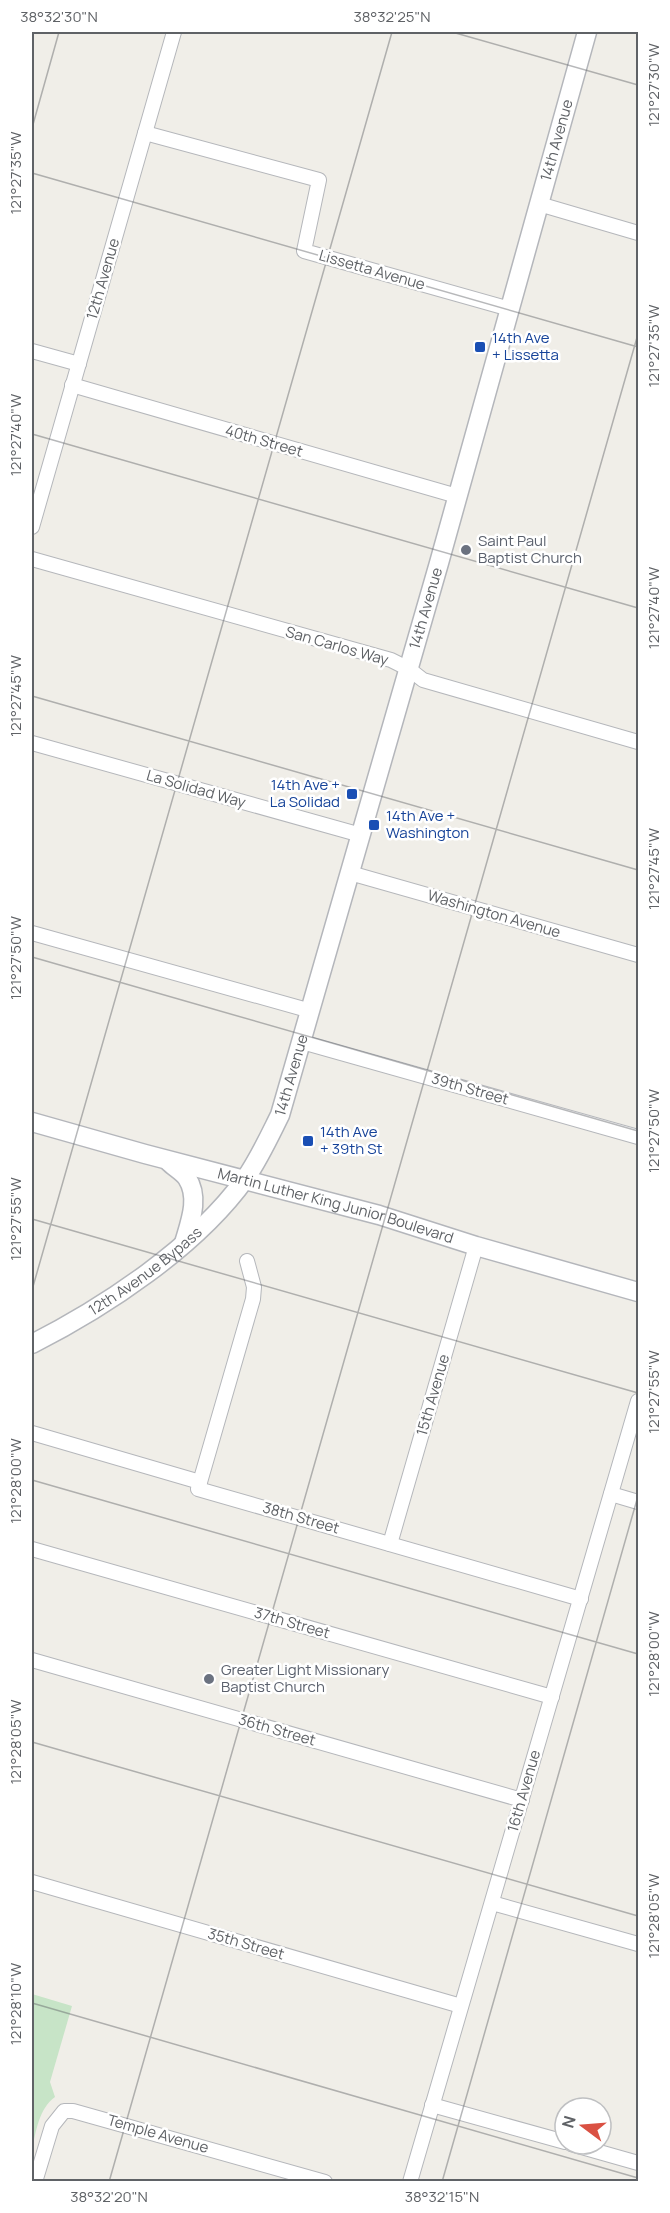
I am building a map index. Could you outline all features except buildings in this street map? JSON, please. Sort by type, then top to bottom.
[{"type":"street","name":"12th Avenue","points":[[32,527],[174,32]]},
{"type":"street","name":"14th Avenue","points":[[244,1180],[265,1146],[280,1115],[302,1042],[587,32]]},
{"type":"street","name":"Lissetta Avenue","points":[[145,133],[319,180],[304,251],[510,309]]},
{"type":"street","points":[[538,204],[639,233]]},
{"type":"street","points":[[32,351],[79,364]]},
{"type":"street","name":"40th Street","points":[[72,385],[457,496]]},
{"type":"street","name":"San Carlos Way","points":[[32,559],[391,660],[409,669],[423,680],[639,742]]},
{"type":"street","name":"La Solidad Way","points":[[32,743],[362,835]]},
{"type":"street","name":"Washington Avenue","points":[[350,873],[639,955]]},
{"type":"street","points":[[32,933],[311,1011]]},
{"type":"street","name":"39th Street","points":[[302,1042],[639,1137]]},
{"type":"street","name":"Martin Luther King Junior Boulevard","points":[[32,1122],[166,1160],[379,1215],[476,1246],[639,1292]]},
{"type":"street","points":[[166,1160],[187,1178],[194,1196],[184,1243]]},
{"type":"street","name":"12th Avenue Bypass","points":[[32,1344],[102,1305],[134,1282],[184,1243],[214,1215],[244,1180]]},
{"type":"street","name":"15th Avenue","points":[[390,1544],[476,1246]]},
{"type":"street","points":[[200,1482],[253,1299],[254,1287],[247,1261]]},
{"type":"street","name":"16th Avenue","points":[[410,2181],[639,1401]]},
{"type":"street","name":"38th Street","points":[[32,1433],[200,1482],[198,1489],[581,1599]]},
{"type":"street","points":[[611,1494],[639,1502]]},
{"type":"street","name":"37th Street","points":[[32,1550],[552,1697]]},
{"type":"street","name":"36th Street","points":[[32,1660],[522,1800]]},
{"type":"street","name":"35th Street","points":[[32,1882],[461,2006]]},
{"type":"street","points":[[492,1903],[639,1944]]},
{"type":"street","points":[[432,2105],[553,2139]]},
{"type":"street","name":"Temple Avenue","points":[[36,2181],[52,2126],[64,2111],[73,2110],[325,2181]]},
{"type":"street","points":[[613,2156],[639,2163]]},
{"type":"green space","points":[[32,1994],[72,2006],[50,2082],[55,2097],[45,2107],[32,2149]]},
{"type":"place","name":"14th Ave + Lissetta","points":[[480,347]]},
{"type":"place","name":"Saint Paul Baptist Church","points":[[466,550]]},
{"type":"place","name":"14th Ave + La Solidad","points":[[352,794]]},
{"type":"place","name":"14th Ave + Washington","points":[[374,825]]},
{"type":"place","name":"14th Ave + 39th St","points":[[308,1141]]},
{"type":"place","name":"Greater Light Missionary Baptist Church","points":[[209,1679]]}]
